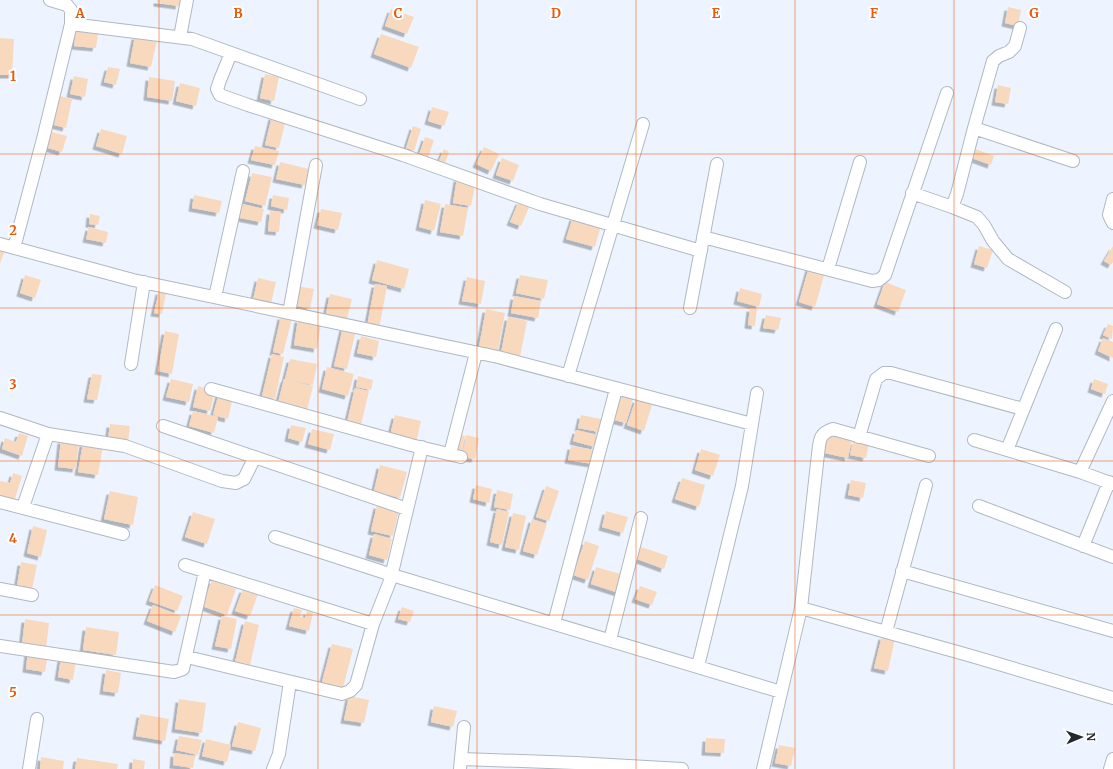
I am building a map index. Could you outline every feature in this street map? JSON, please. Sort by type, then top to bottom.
[{"type":"street","points":[[14,248],[43,139],[71,24],[71,10],[67,5],[50,0]]},
{"type":"street","points":[[180,37],[187,0]]},
{"type":"street","points":[[71,24],[192,38],[360,99]]},
{"type":"street","points":[[952,206],[957,194],[993,61],[999,56],[1009,52],[1015,46],[1020,28]]},
{"type":"street","points":[[231,53],[220,80],[218,89],[220,95],[403,155],[540,204],[701,251]]},
{"type":"street","points":[[704,237],[872,281],[879,280],[885,275],[947,93]]},
{"type":"street","points":[[568,376],[643,124]]},
{"type":"street","points":[[974,128],[1073,161]]},
{"type":"street","points":[[828,269],[860,162]]},
{"type":"street","points":[[690,308],[717,164]]},
{"type":"street","points":[[289,313],[316,165]]},
{"type":"street","points":[[215,297],[243,171]]},
{"type":"street","points":[[912,193],[952,206],[977,217],[984,225],[993,241],[1008,259],[1065,292]]},
{"type":"street","points":[[1113,199],[1109,215],[1113,223]]},
{"type":"street","points":[[0,244],[144,282],[498,357],[752,424]]},
{"type":"street","points":[[131,364],[144,282]]},
{"type":"street","points":[[1007,450],[1056,329]]},
{"type":"street","points":[[211,389],[455,455],[476,353]]},
{"type":"street","points":[[859,437],[876,379],[884,373],[891,373],[1023,409]]},
{"type":"street","points":[[554,623],[616,389]]},
{"type":"street","points":[[698,666],[742,486],[757,393]]},
{"type":"street","points":[[1080,472],[1113,401]]},
{"type":"street","points":[[0,418],[48,434],[125,446],[222,481],[236,483],[244,479],[255,457]]},
{"type":"street","points":[[162,426],[407,509]]},
{"type":"street","points":[[763,769],[801,608],[821,437],[824,432],[833,429],[928,456]]},
{"type":"street","points":[[23,507],[48,434]]},
{"type":"street","points":[[974,440],[1080,472],[1111,483],[1083,546]]},
{"type":"street","points":[[186,657],[342,694],[350,691],[356,685],[373,624],[392,575],[422,447]]},
{"type":"street","points":[[886,632],[926,485]]},
{"type":"street","points":[[0,502],[123,534]]},
{"type":"street","points":[[979,506],[1113,557]]},
{"type":"street","points":[[610,640],[641,518]]},
{"type":"street","points":[[275,537],[392,575],[781,692]]},
{"type":"street","points":[[185,565],[373,624]]},
{"type":"street","points":[[0,646],[174,672],[183,669],[205,571]]},
{"type":"street","points":[[902,571],[1113,631]]},
{"type":"street","points":[[0,588],[32,595]]},
{"type":"street","points":[[801,608],[1113,698]]},
{"type":"street","points":[[273,769],[279,754],[290,682]]},
{"type":"street","points":[[29,769],[37,719]]},
{"type":"street","points":[[464,727],[461,764],[576,763],[682,769]]},
{"type":"street","points":[[1110,769],[1113,759]]},
{"type":"building","points":[[157,0],[180,0],[179,6],[157,3]]},
{"type":"building","points":[[1008,7],[1021,10],[1018,26],[1005,23]]},
{"type":"building","points":[[391,9],[414,17],[407,34],[385,26]]},
{"type":"building","points":[[76,31],[98,34],[96,48],[74,46]]},
{"type":"building","points":[[381,34],[419,47],[411,68],[374,54]]},
{"type":"building","points":[[135,36],[157,40],[151,67],[130,63]]},
{"type":"building","points":[[0,38],[14,39],[12,75],[0,75]]},
{"type":"building","points":[[108,67],[120,69],[116,85],[104,82]]},
{"type":"building","points":[[265,74],[279,77],[274,101],[260,98]]},
{"type":"building","points":[[74,76],[88,79],[85,97],[70,94]]},
{"type":"building","points":[[149,77],[175,81],[172,101],[147,97]]},
{"type":"building","points":[[180,83],[200,88],[196,106],[176,101]]},
{"type":"building","points":[[998,85],[1011,88],[1008,104],[995,102]]},
{"type":"building","points":[[60,96],[72,99],[66,128],[54,125]]},
{"type":"building","points":[[432,107],[449,112],[444,126],[428,121]]},
{"type":"building","points":[[272,116],[286,119],[279,148],[265,145]]},
{"type":"building","points":[[413,126],[421,129],[414,151],[406,148]]},
{"type":"building","points":[[101,129],[127,136],[122,154],[96,146]]},
{"type":"building","points":[[52,132],[67,136],[62,152],[48,148]]},
{"type":"building","points":[[425,137],[434,140],[428,158],[419,155]]},
{"type":"building","points":[[255,146],[279,151],[275,165],[251,160]]},
{"type":"building","points":[[484,147],[499,154],[491,171],[476,164]]},
{"type":"building","points":[[970,147],[994,156],[991,165],[966,156]]},
{"type":"building","points":[[444,149],[449,152],[445,163],[439,161]]},
{"type":"building","points":[[502,158],[519,165],[513,181],[496,175]]},
{"type":"building","points":[[280,162],[309,169],[305,185],[276,179]]},
{"type":"building","points":[[252,173],[272,177],[265,206],[245,201]]},
{"type":"building","points":[[457,178],[476,181],[471,206],[453,203]]},
{"type":"building","points":[[194,195],[222,201],[219,213],[192,208]]},
{"type":"building","points":[[273,195],[289,198],[287,210],[271,206]]},
{"type":"building","points":[[425,200],[441,204],[434,231],[419,227]]},
{"type":"building","points":[[519,201],[530,205],[521,226],[510,222]]},
{"type":"building","points":[[238,203],[264,209],[261,222],[235,217]]},
{"type":"building","points":[[445,204],[468,208],[463,236],[440,232]]},
{"type":"building","points":[[321,209],[342,213],[338,230],[317,225]]},
{"type":"building","points":[[270,211],[281,212],[279,232],[268,231]]},
{"type":"building","points":[[90,214],[100,216],[98,225],[89,224]]},
{"type":"building","points":[[573,217],[601,225],[595,247],[566,239]]},
{"type":"building","points":[[89,227],[108,232],[106,243],[86,239]]},
{"type":"building","points":[[979,246],[993,250],[987,268],[974,264]]},
{"type":"building","points":[[1113,246],[1113,262],[1111,265],[1104,261]]},
{"type":"building","points":[[0,249],[5,250],[0,264]]},
{"type":"building","points":[[377,260],[409,269],[404,289],[372,280]]},
{"type":"building","points":[[809,267],[825,272],[815,307],[799,302]]},
{"type":"building","points":[[25,275],[41,280],[35,298],[20,293]]},
{"type":"building","points":[[520,275],[548,280],[544,299],[516,293]]},
{"type":"building","points":[[467,277],[485,281],[481,304],[462,301]]},
{"type":"building","points":[[258,278],[276,282],[271,304],[253,300]]},
{"type":"building","points":[[885,282],[906,290],[898,312],[877,304]]},
{"type":"building","points":[[375,284],[387,286],[379,329],[367,326]]},
{"type":"building","points":[[297,286],[314,289],[310,309],[293,305]]},
{"type":"building","points":[[740,288],[762,294],[759,307],[737,301]]},
{"type":"building","points":[[159,291],[166,293],[162,314],[154,313]]},
{"type":"building","points":[[330,294],[352,299],[347,319],[326,314]]},
{"type":"building","points":[[514,296],[541,301],[538,318],[511,313]]},
{"type":"building","points":[[750,308],[757,309],[755,326],[748,325]]},
{"type":"building","points":[[486,309],[505,313],[498,350],[479,347]]},
{"type":"building","points":[[766,315],[781,318],[778,330],[763,328]]},
{"type":"building","points":[[281,316],[292,318],[283,354],[273,352]]},
{"type":"building","points":[[508,317],[527,321],[520,357],[501,353]]},
{"type":"building","points":[[298,319],[321,323],[317,349],[294,345]]},
{"type":"building","points":[[1108,324],[1113,326],[1112,339],[1103,335]]},
{"type":"building","points":[[343,327],[356,330],[347,369],[334,366]]},
{"type":"building","points":[[165,331],[179,334],[172,374],[158,371]]},
{"type":"building","points":[[361,336],[379,341],[376,357],[357,353]]},
{"type":"building","points":[[1103,338],[1113,342],[1113,358],[1098,351]]},
{"type":"building","points":[[272,354],[284,357],[275,399],[262,396]]},
{"type":"building","points":[[290,359],[317,364],[313,385],[288,380],[313,386],[307,410],[278,403]]},
{"type":"building","points":[[327,367],[354,374],[348,396],[322,389]]},
{"type":"building","points":[[92,374],[102,375],[97,400],[87,399]]},
{"type":"building","points":[[358,376],[373,380],[371,390],[356,387]]},
{"type":"building","points":[[171,379],[193,384],[189,402],[166,397]]},
{"type":"building","points":[[1094,379],[1108,384],[1105,394],[1091,389]]},
{"type":"building","points":[[198,386],[215,391],[210,411],[193,407]]},
{"type":"building","points":[[355,388],[369,391],[361,425],[347,422]]},
{"type":"building","points":[[219,393],[233,397],[228,419],[213,415]]},
{"type":"building","points":[[620,394],[633,398],[626,423],[614,420]]},
{"type":"building","points":[[636,399],[652,405],[644,431],[627,425]]},
{"type":"building","points":[[193,411],[218,417],[214,433],[189,426]]},
{"type":"building","points":[[395,415],[421,421],[416,443],[390,436]]},
{"type":"building","points":[[581,415],[601,419],[599,432],[578,428]]},
{"type":"building","points":[[110,424],[130,426],[128,442],[108,440]]},
{"type":"building","points":[[291,425],[306,428],[302,442],[288,438]]},
{"type":"building","points":[[312,429],[334,434],[330,450],[308,444]]},
{"type":"building","points":[[576,430],[598,435],[595,447],[573,441]]},
{"type":"building","points":[[19,433],[28,436],[22,456],[2,449],[5,438],[16,442]]},
{"type":"building","points":[[456,434],[465,436],[462,454],[453,452]]},
{"type":"building","points":[[829,434],[852,439],[848,458],[824,453]]},
{"type":"building","points":[[466,435],[479,438],[475,459],[462,457]]},
{"type":"building","points":[[61,440],[79,443],[76,469],[58,467]]},
{"type":"building","points":[[853,441],[869,444],[866,458],[850,455]]},
{"type":"building","points":[[83,443],[103,446],[98,475],[78,472]]},
{"type":"building","points":[[571,446],[595,450],[593,464],[568,460]]},
{"type":"building","points":[[701,449],[720,455],[713,476],[695,470]]},
{"type":"building","points":[[380,465],[407,472],[400,498],[374,491]]},
{"type":"building","points":[[13,473],[22,476],[14,502],[0,498],[0,481],[10,483]]},
{"type":"building","points":[[682,478],[705,485],[699,507],[675,499]]},
{"type":"building","points":[[851,480],[866,483],[863,498],[848,495]]},
{"type":"building","points":[[476,485],[492,489],[489,503],[473,499]]},
{"type":"building","points":[[546,486],[559,491],[549,521],[536,517]]},
{"type":"building","points":[[497,490],[513,494],[510,510],[494,507]]},
{"type":"building","points":[[110,491],[138,497],[133,525],[104,519]]},
{"type":"building","points":[[377,505],[399,510],[393,536],[371,531]]},
{"type":"building","points":[[497,509],[509,512],[502,545],[490,542]]},
{"type":"building","points":[[606,511],[628,517],[623,533],[602,527]]},
{"type":"building","points":[[193,512],[215,519],[207,544],[185,537]]},
{"type":"building","points":[[513,513],[526,516],[519,550],[505,547]]},
{"type":"building","points":[[532,519],[547,524],[537,555],[523,551]]},
{"type":"building","points":[[33,526],[47,530],[41,557],[27,553]]},
{"type":"building","points":[[374,534],[392,539],[387,560],[369,555]]},
{"type":"building","points":[[585,541],[599,546],[588,580],[573,575]]},
{"type":"building","points":[[641,547],[668,556],[664,569],[637,559]]},
{"type":"building","points":[[21,562],[37,565],[32,589],[17,586]]},
{"type":"building","points":[[596,567],[624,575],[619,593],[591,584]]},
{"type":"building","points":[[212,580],[236,589],[227,615],[202,606]]},
{"type":"building","points":[[155,585],[183,596],[177,611],[149,601]]},
{"type":"building","points":[[640,586],[657,592],[652,605],[635,599]]},
{"type":"building","points":[[243,589],[258,594],[250,616],[235,611]]},
{"type":"building","points":[[153,605],[181,616],[175,632],[147,621]]},
{"type":"building","points":[[402,607],[414,611],[410,622],[398,619]]},
{"type":"building","points":[[294,608],[302,610],[300,617],[305,618],[307,611],[313,613],[309,631],[289,626]]},
{"type":"building","points":[[222,616],[237,619],[231,649],[215,646]]},
{"type":"building","points":[[25,619],[49,623],[46,649],[22,645]]},
{"type":"building","points":[[245,621],[259,625],[250,665],[235,662]]},
{"type":"building","points":[[86,627],[119,632],[116,655],[83,650]]},
{"type":"building","points":[[882,636],[895,639],[888,671],[874,668]]},
{"type":"building","points":[[332,644],[353,649],[343,688],[322,682]]},
{"type":"building","points":[[28,651],[48,654],[45,672],[26,669]]},
{"type":"building","points":[[61,658],[76,660],[73,680],[58,677]]},
{"type":"building","points":[[106,670],[121,673],[118,693],[103,691]]},
{"type":"building","points":[[349,696],[369,700],[364,723],[344,720]]},
{"type":"building","points":[[179,699],[206,703],[202,733],[175,729]]},
{"type":"building","points":[[434,706],[457,711],[453,727],[431,722]]},
{"type":"building","points":[[140,714],[169,719],[165,741],[136,736]]},
{"type":"building","points":[[238,722],[261,728],[255,751],[232,746]]},
{"type":"building","points":[[179,736],[202,740],[198,755],[176,750]]},
{"type":"building","points":[[706,738],[725,739],[724,753],[705,752]]},
{"type":"building","points":[[206,739],[231,745],[227,762],[202,756]]},
{"type":"building","points":[[779,745],[795,748],[791,766],[775,763]]},
{"type":"building","points":[[174,753],[195,756],[193,768],[173,765]]},
{"type":"building","points":[[41,757],[64,761],[63,769],[40,769]]},
{"type":"building","points":[[77,758],[118,764],[117,769],[75,769]]},
{"type":"building","points":[[133,759],[145,761],[144,769],[132,769]]}]
